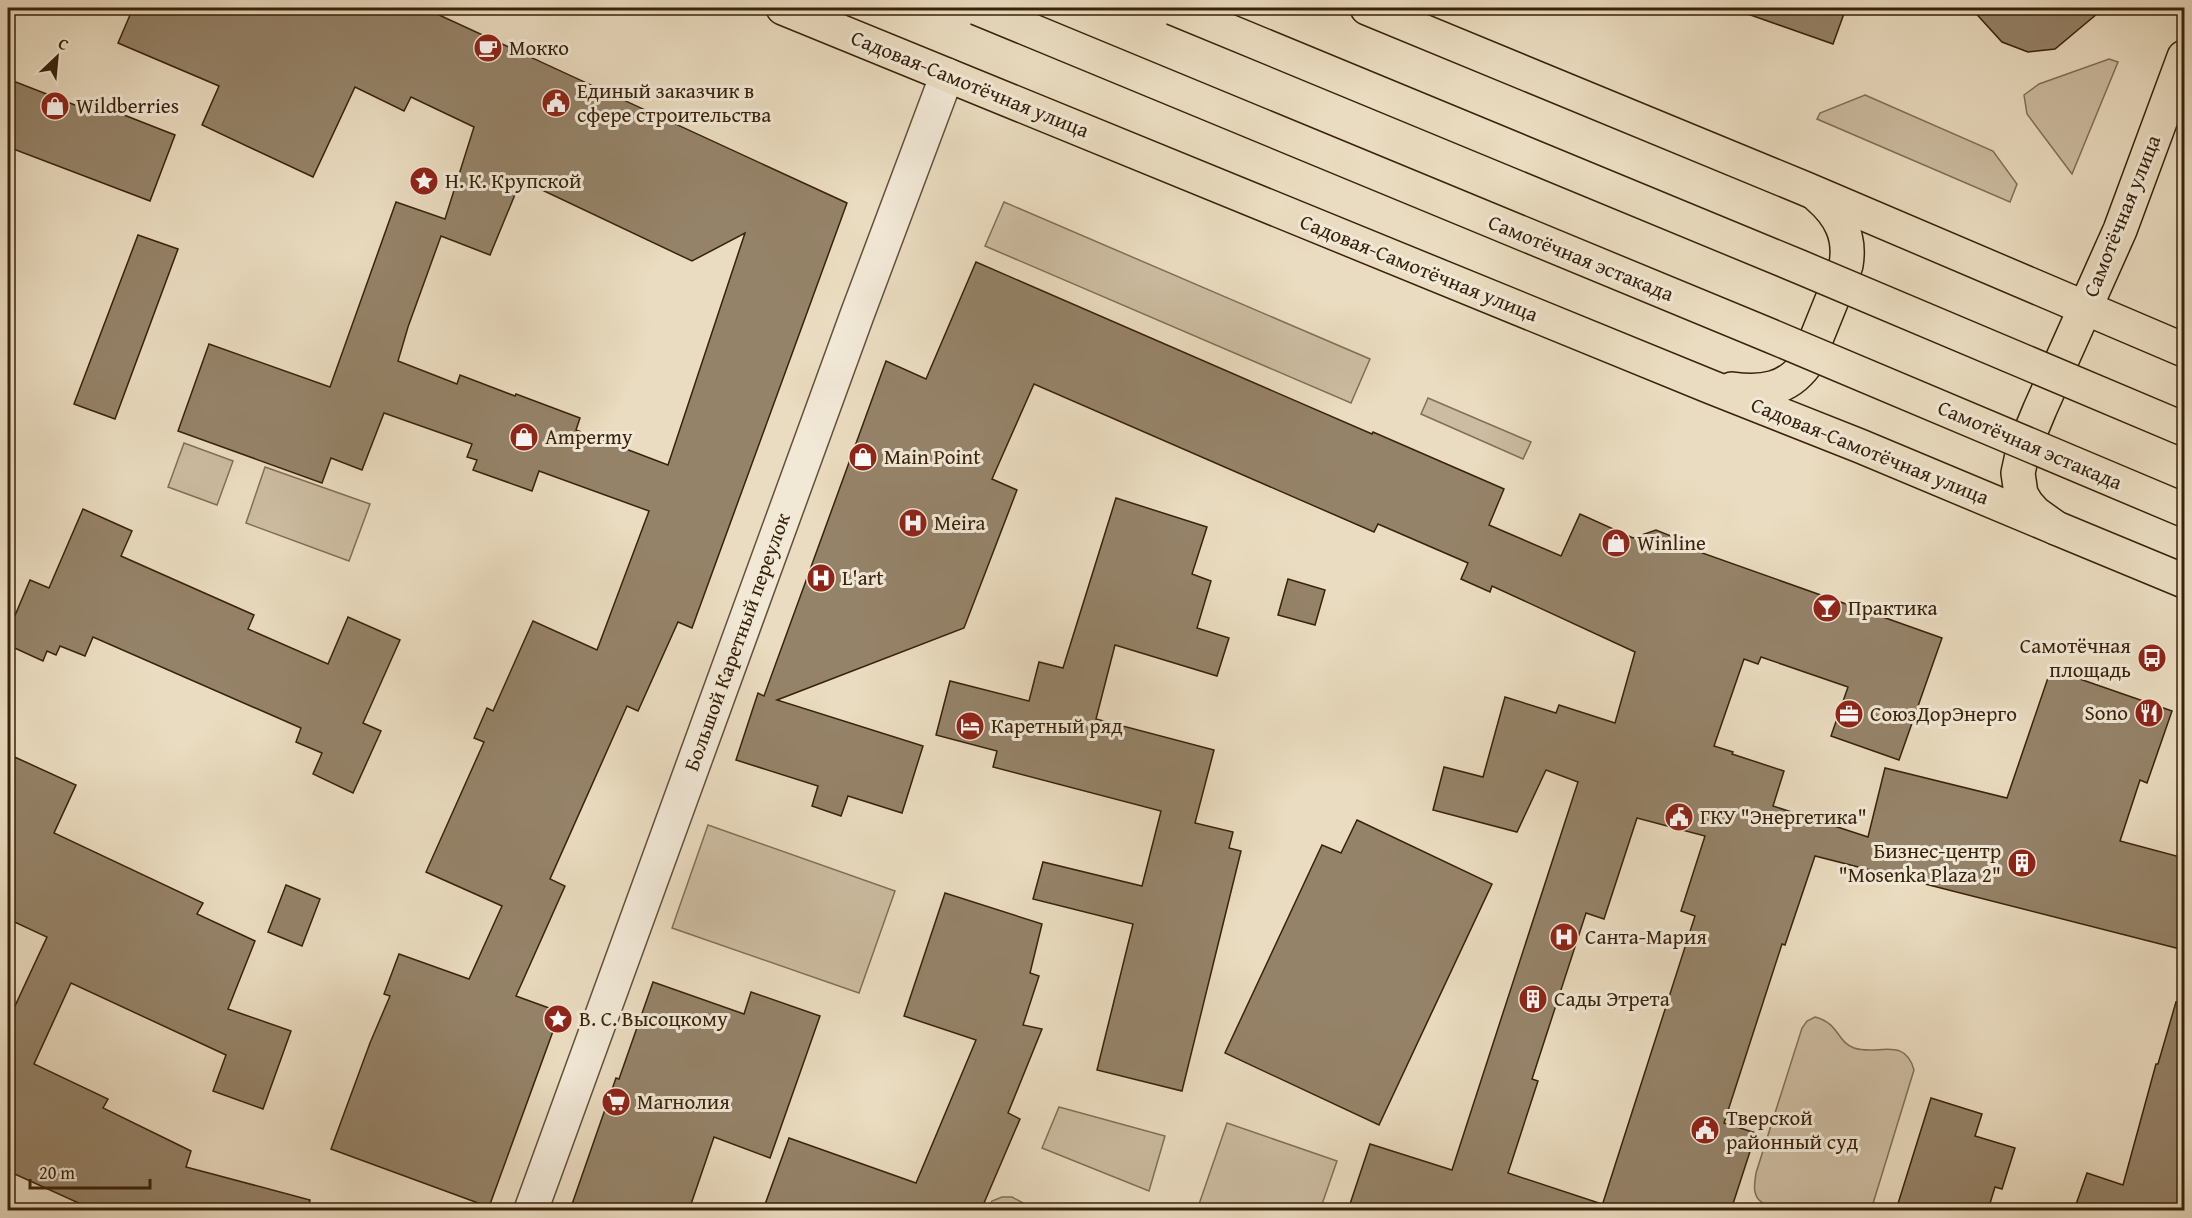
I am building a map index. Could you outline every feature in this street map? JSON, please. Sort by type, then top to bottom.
[{"type":"main road","name":"Садовая-Самотёчная улица","points":[[783,8],[2056,528]]},
{"type":"main road","name":"Самотёчная эстакада","points":[[977,8],[1771,336],[2184,510]]},
{"type":"main road","points":[[1173,8],[1789,262],[2184,429]]},
{"type":"main road","points":[[1367,8],[1806,189],[2184,350]]},
{"type":"main road","name":"Самотёчная улица","points":[[2084,308],[2120,230],[2184,57]]},
{"type":"main road","points":[[1711,387],[1743,391],[1769,390],[1790,381],[1806,364],[1846,264],[1848,251],[1847,238],[1837,215],[1828,205],[1806,189]]},
{"type":"main road","points":[[2084,308],[2024,450],[2018,473],[2021,494],[2035,513],[2056,528],[2184,581]]},
{"type":"street","name":"Большой Каретный переулок","points":[[531,1210],[853,326],[947,75]]},
{"type":"shaded area","points":[[2109,59],[2118,62],[2072,174],[2027,114],[2024,95],[2039,84]]},
{"type":"shaded area","points":[[1865,95],[1993,151],[2017,184],[2010,202],[1817,119],[1820,113]]},
{"type":"shaded area","points":[[1004,202],[1370,359],[1351,403],[985,246]]},
{"type":"shaded area","points":[[1428,398],[1531,442],[1523,459],[1421,414]]},
{"type":"shaded area","points":[[184,443],[233,461],[217,505],[168,487]]},
{"type":"shaded area","points":[[265,467],[370,504],[349,561],[246,523]]},
{"type":"shaded area","points":[[708,825],[895,891],[859,993],[672,928]]},
{"type":"shaded area","points":[[1815,1017],[1829,1024],[1848,1045],[1854,1048],[1890,1049],[1904,1053],[1914,1070],[1871,1210],[1812,1211],[1779,1208],[1766,1205],[1755,1194],[1756,1173],[1802,1028],[1807,1021]]},
{"type":"shaded area","points":[[1059,1107],[1165,1136],[1149,1191],[1042,1148]]},
{"type":"shaded area","points":[[1227,1123],[1337,1161],[1320,1210],[1197,1210]]},
{"type":"shaded area","points":[[1002,1197],[1012,1197],[1036,1210],[987,1210],[992,1201]]},
{"type":"building","points":[[133,8],[424,8],[847,203],[692,628],[678,622],[638,711],[627,706],[550,879],[565,886],[516,996],[560,1012],[489,1207],[331,1149],[390,996],[384,994],[399,954],[469,979],[502,906],[426,872],[484,742],[474,738],[487,708],[493,711],[533,621],[597,650],[649,511],[539,471],[532,491],[473,470],[477,460],[467,457],[472,444],[384,413],[362,470],[331,458],[322,483],[178,431],[209,344],[330,387],[396,202],[445,219],[474,127],[411,97],[404,111],[355,87],[313,177],[202,125],[219,86],[118,43]],"holes":[[[521,180],[692,261],[745,233],[668,465],[576,430],[580,418],[460,375],[457,384],[398,361],[441,236],[490,255]]]},
{"type":"building","points":[[1743,8],[1846,8],[1833,44],[1742,12]]},
{"type":"building","points":[[1971,8],[2104,8],[2055,49],[2028,52],[2002,42]]},
{"type":"building","points":[[8,79],[98,114],[101,106],[175,135],[150,201],[8,147]]},
{"type":"building","points":[[138,235],[178,249],[115,419],[74,404]]},
{"type":"building","points":[[976,262],[1504,489],[1489,525],[1561,556],[1580,514],[1633,538],[1656,530],[1671,536],[1674,543],[1942,638],[1899,760],[1831,736],[1848,687],[1761,657],[1758,664],[1744,659],[1714,746],[1784,771],[1773,806],[1868,837],[1885,768],[2007,798],[2051,669],[2172,711],[2147,783],[2140,780],[2120,841],[2184,858],[2184,950],[1815,856],[1785,945],[1782,944],[1724,1123],[1756,1133],[1731,1210],[1348,1210],[1370,1144],[1452,1170],[1578,782],[1546,770],[1517,832],[1433,810],[1444,767],[1483,777],[1505,697],[1556,713],[1559,705],[1615,723],[1635,652],[1492,586],[1490,592],[1461,579],[1468,563],[1378,524],[1374,532],[1034,384],[992,479],[1017,490],[964,628],[777,700],[923,746],[902,813],[848,796],[841,816],[812,806],[818,786],[736,760],[758,693],[764,696],[886,361],[926,379]],"holes":[[[1637,818],[1705,836],[1681,911],[1695,916],[1601,1209],[1602,1204],[1508,1173],[1538,1081],[1532,1079],[1586,913],[1604,919]]]},
{"type":"building","points":[[1116,498],[1207,527],[1192,574],[1211,581],[1197,628],[1229,638],[1217,676],[1115,645],[1096,719],[1214,750],[1195,823],[1233,832],[1229,848],[1241,851],[1182,1091],[1097,1070],[1133,924],[1033,899],[1043,862],[1142,886],[1161,811],[993,767],[997,751],[936,735],[950,681],[1029,701],[1039,662],[1063,668]]},
{"type":"building","points":[[83,509],[132,531],[121,556],[254,615],[248,629],[328,664],[348,617],[400,640],[363,723],[381,731],[353,793],[313,774],[322,753],[296,742],[301,728],[93,637],[85,656],[60,646],[56,655],[47,651],[43,661],[8,645],[8,632],[30,580],[49,588]]},
{"type":"building","points":[[1288,579],[1325,590],[1315,625],[1278,615]]},
{"type":"building","points":[[8,754],[76,785],[54,833],[203,903],[197,914],[255,941],[228,1009],[291,1031],[263,1109],[213,1091],[226,1055],[71,983],[34,1064],[108,1099],[103,1108],[191,1151],[186,1167],[310,1200],[308,1210],[94,1210],[8,1171],[8,1021],[47,937],[8,919]]},
{"type":"building","points":[[1357,820],[1492,884],[1379,1125],[1225,1053],[1322,845],[1341,853]]},
{"type":"building","points":[[286,885],[320,899],[302,946],[268,932]]},
{"type":"building","points":[[945,893],[1042,924],[1030,973],[1039,976],[1023,1025],[1042,1029],[1008,1113],[1020,1119],[981,1210],[763,1210],[789,1138],[916,1183],[976,1040],[904,1016]]},
{"type":"building","points":[[653,982],[744,1014],[751,992],[820,1016],[770,1158],[714,1137],[689,1210],[570,1210],[616,1078],[619,1079]]},
{"type":"building","points":[[2176,1002],[2184,1004],[2184,1210],[2074,1210],[2087,1173],[2123,1185],[2156,1064],[2158,1064]]},
{"type":"building","points":[[1931,1098],[1982,1114],[1975,1136],[2015,1148],[2002,1189],[1995,1187],[1988,1210],[1896,1210]]},
{"type":"place","name":"Мокко","points":[[488,48]]},
{"type":"place","name":"Единый заказчик в сфере строительства","points":[[556,103]]},
{"type":"place","name":"Wildberries","points":[[55,106]]},
{"type":"place","name":"Н. К. Крупской","points":[[424,181]]},
{"type":"place","name":"Ampermy","points":[[524,437]]},
{"type":"place","name":"Main Point","points":[[863,457]]},
{"type":"place","name":"Meira","points":[[913,523]]},
{"type":"place","name":"Winline","points":[[1616,543]]},
{"type":"place","name":"L'art","points":[[821,578]]},
{"type":"place","name":"Практика","points":[[1827,608]]},
{"type":"place","name":"Самотёчная площадь","points":[[2152,658]]},
{"type":"place","name":"Sono","points":[[2149,713]]},
{"type":"place","name":"СоюзДорЭнерго","points":[[1849,714]]},
{"type":"place","name":"Каретный ряд","points":[[970,726]]},
{"type":"place","name":"ГКУ \"Энергетика\"","points":[[1679,817]]},
{"type":"place","name":"Бизнес-центр \"Mosenka Plaza 2\"","points":[[2022,863]]},
{"type":"place","name":"Санта-Мария","points":[[1564,937]]},
{"type":"place","name":"Сады Этрета","points":[[1533,999]]},
{"type":"place","name":"В. С. Высоцкому","points":[[558,1019]]},
{"type":"place","name":"Магнолия","points":[[616,1102]]},
{"type":"place","name":"Тверской районный суд","points":[[1705,1130]]}]
